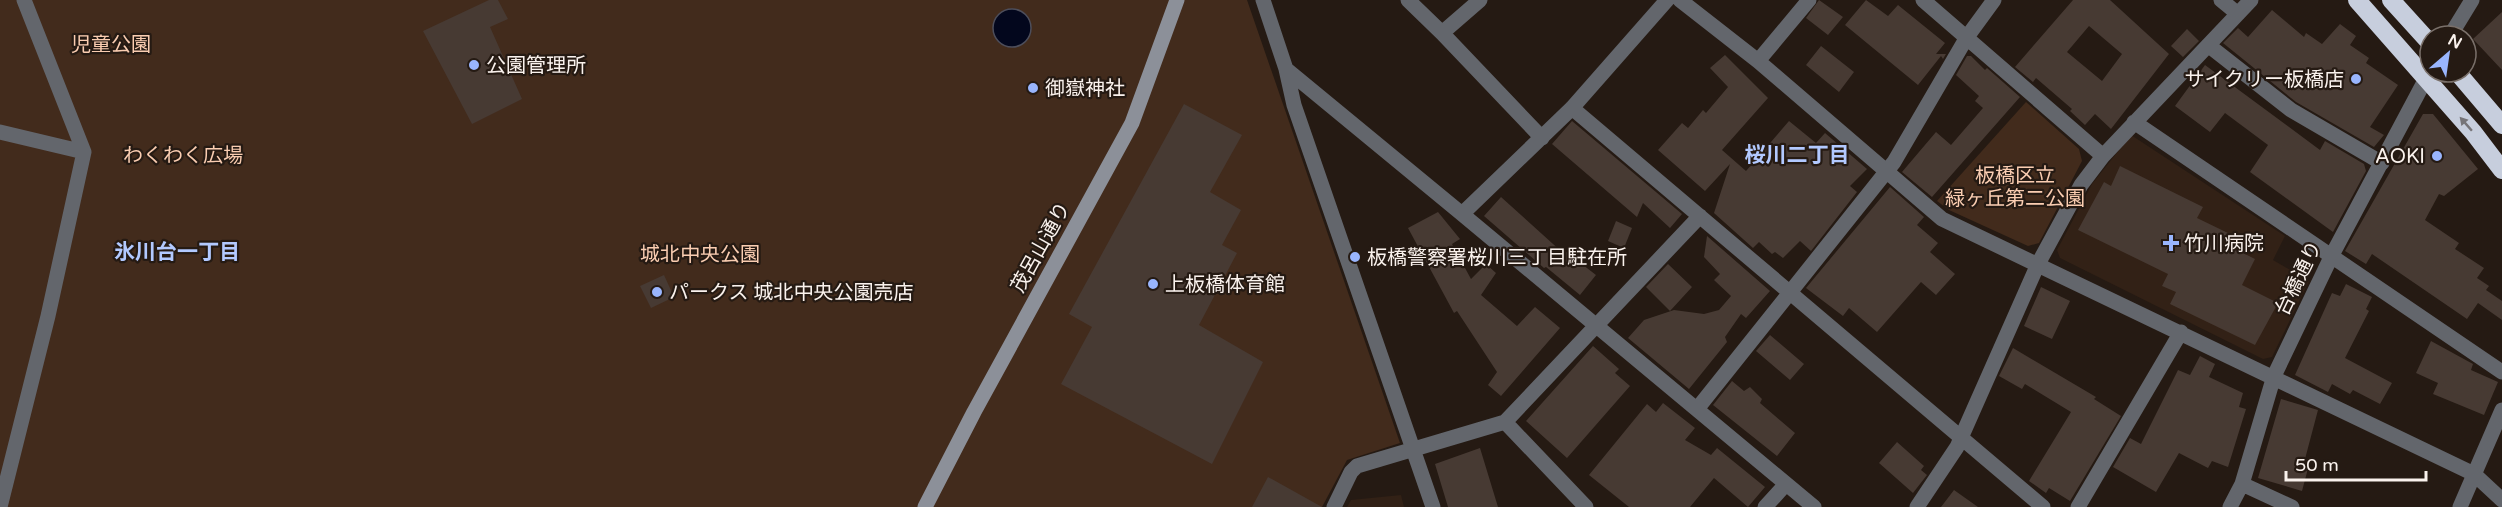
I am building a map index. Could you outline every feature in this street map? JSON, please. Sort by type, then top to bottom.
[{"type":"highway","points":[[2357,0],[2418,64]]},
{"type":"highway","points":[[2391,0],[2418,30]]},
{"type":"highway","points":[[2435,84],[2502,170]]},
{"type":"highway","points":[[2467,84],[2502,125]]},
{"type":"street","points":[[0,507],[48,316],[84,152],[24,0]]},
{"type":"street","name":"茂呂山通り","points":[[925,507],[1132,123],[1177,0]]},
{"type":"street","points":[[1263,0],[1286,69],[1294,105],[1433,507]]},
{"type":"street","points":[[1408,0],[1542,138]]},
{"type":"street","points":[[1442,33],[1480,0]]},
{"type":"street","points":[[1462,214],[1572,108],[1667,0]]},
{"type":"street","points":[[1680,0],[1758,61],[1942,219],[2274,376],[2474,474],[2502,500]]},
{"type":"street","points":[[1758,61],[1809,0]]},
{"type":"street","points":[[1923,0],[2103,156]]},
{"type":"street","points":[[1697,409],[1887,171],[1967,37],[1994,0]]},
{"type":"street","points":[[2221,0],[2238,14]]},
{"type":"street","points":[[1917,507],[1961,438],[2038,264],[2081,185],[2103,156],[2134,122],[2252,0]]},
{"type":"street","points":[[2457,24],[2472,0]]},
{"type":"street","points":[[2208,45],[2291,110],[2382,164]]},
{"type":"street","points":[[1286,69],[1814,507]]},
{"type":"street","name":"台橋通り","points":[[2230,507],[2242,484],[2274,376],[2332,255],[2423,84]]},
{"type":"street","points":[[1572,108],[2043,507]]},
{"type":"street","points":[[2134,122],[2502,372]]},
{"type":"street","points":[[0,132],[84,152]]},
{"type":"street","points":[[1334,507],[1351,472],[1358,466],[1505,422],[1700,216]]},
{"type":"street","points":[[2078,507],[2181,332]]},
{"type":"street","points":[[2460,507],[2502,410]]},
{"type":"street","points":[[1505,422],[1586,507]]},
{"type":"street","points":[[1766,507],[1786,484]]},
{"type":"street","points":[[2242,484],[2292,507]]},
{"type":"shaded area","name":"竹川病院","points":[[2131,135],[2285,236],[2273,260],[2309,281],[2272,357],[2263,359],[2060,258],[2057,250],[2092,184]]},
{"type":"shaded area","points":[[1401,495],[1404,507],[1347,507],[1351,500]]},
{"type":"green space","name":"城北中央公園","points":[[0,0],[1247,0],[1400,443],[1347,460],[1322,507],[0,507]]},
{"type":"green space","name":"板橋区立 緑ヶ丘第二公園","points":[[2026,102],[2079,149],[2082,161],[2039,243],[2028,246],[1949,210],[1937,201]]},
{"type":"water","points":[[1012,9],[1026,14],[1031,28],[1026,42],[1012,47],[998,42],[993,28],[998,14]]},
{"type":"building","name":"公園管理所","points":[[489,0],[498,0],[508,19],[490,27],[522,99],[472,124],[423,31]]},
{"type":"building","points":[[1819,0],[1843,17],[1828,35],[1806,18]]},
{"type":"building","points":[[1866,0],[1888,16],[1898,5],[1945,43],[1936,54],[1946,54],[1943,59],[1941,56],[1918,85],[1845,25]]},
{"type":"building","points":[[2073,0],[2110,0],[2169,54],[2111,129],[2095,114],[2085,125],[2070,111],[2072,109],[2036,78],[2033,82],[2015,67]],"holes":[[[2089,26],[2122,54],[2102,81],[2067,52]]]},
{"type":"building","points":[[2272,10],[2304,37],[2306,33],[2322,44],[2340,24],[2356,36],[2350,45],[2369,58],[2366,63],[2398,85],[2370,127],[2384,135],[2374,147],[2296,102],[2223,43],[2238,28],[2248,37]]},
{"type":"building","points":[[2502,12],[2502,70],[2478,44],[2478,34]]},
{"type":"building","points":[[2187,29],[2199,41],[2183,57],[2171,46]]},
{"type":"building","points":[[1821,46],[1854,72],[1839,92],[1806,65]]},
{"type":"building","points":[[1725,55],[1768,98],[1722,150],[1746,171],[1789,121],[1816,143],[1825,133],[1867,169],[1850,186],[1857,192],[1811,251],[1800,241],[1783,258],[1775,252],[1772,254],[1759,242],[1753,248],[1714,213],[1730,164],[1705,191],[1658,150],[1682,123],[1688,128],[1703,110],[1706,113],[1728,87],[1710,68]]},
{"type":"building","points":[[1967,56],[1971,56],[1985,70],[1987,68],[2020,97],[1932,197],[1902,172],[1936,132],[1951,145],[1983,108],[1975,101],[1979,96],[1956,75]]},
{"type":"building","points":[[2205,65],[2320,150],[2325,141],[2364,164],[2366,171],[2333,232],[2250,172],[2268,145],[2225,113],[2210,132],[2175,106]]},
{"type":"building","name":"上板橋体育館","points":[[1184,104],[1242,135],[1210,192],[1241,210],[1222,245],[1237,253],[1199,325],[1263,362],[1212,464],[1061,384],[1092,327],[1069,314]]},
{"type":"building","points":[[2423,114],[2433,114],[2478,169],[2444,196],[2439,194],[2425,220],[2459,243],[2455,249],[2484,268],[2477,278],[2489,286],[2486,290],[2502,301],[2502,320],[2478,303],[2467,319],[2372,254],[2366,264],[2345,251]]},
{"type":"building","points":[[1572,121],[1682,214],[1670,228],[1643,203],[1637,217],[1552,144]]},
{"type":"building","points":[[2120,166],[2203,207],[2197,218],[2228,233],[2223,243],[2255,259],[2242,285],[2278,303],[2255,345],[2170,304],[2176,292],[2162,286],[2168,274],[2078,230],[2104,182],[2111,186]]},
{"type":"building","points":[[1890,187],[1924,217],[1917,225],[1938,243],[1930,252],[1955,274],[1936,295],[1921,282],[1877,332],[1849,308],[1843,316],[1806,288]]},
{"type":"building","points":[[1501,197],[1563,253],[1565,251],[1596,275],[1580,295],[1546,267],[1544,268],[1484,216]]},
{"type":"building","points":[[1438,212],[1460,239],[1452,244],[1471,279],[1486,264],[1496,273],[1481,295],[1517,326],[1535,307],[1560,328],[1501,396],[1488,385],[1497,372],[1457,311],[1454,313],[1408,228]]},
{"type":"building","points":[[1616,221],[1632,228],[1624,248],[1608,241]]},
{"type":"building","points":[[1707,236],[1770,291],[1746,318],[1741,314],[1725,337],[1727,342],[1689,389],[1628,338],[1644,320],[1674,310],[1704,314],[1719,310],[1731,296],[1714,280],[1720,274],[1704,257]]},
{"type":"building","points":[[1668,264],[1692,287],[1670,311],[1646,287]]},
{"type":"building","name":"パークス 城北中央公園売店","points":[[664,275],[674,297],[651,308],[640,286]]},
{"type":"building","points":[[2346,284],[2372,297],[2366,309],[2369,311],[2345,358],[2392,383],[2380,404],[2353,390],[2350,394],[2332,384],[2328,392],[2295,375],[2332,293],[2340,296]]},
{"type":"building","points":[[2041,287],[2070,301],[2052,339],[2024,326]]},
{"type":"building","points":[[1770,335],[1804,364],[1790,380],[1756,351]]},
{"type":"building","points":[[2431,341],[2473,364],[2471,370],[2498,382],[2484,415],[2433,394],[2438,383],[2416,373]]},
{"type":"building","points":[[1593,346],[1619,369],[1615,373],[1630,386],[1567,458],[1526,421]]},
{"type":"building","points":[[2013,348],[2096,397],[2094,399],[2121,416],[2070,501],[2049,488],[2046,493],[2029,481],[2071,412],[2025,384],[2022,389],[1999,376]]},
{"type":"building","points":[[2200,356],[2215,364],[2209,377],[2243,393],[2239,407],[2246,409],[2228,467],[2212,461],[2208,468],[2179,453],[2156,492],[2113,467],[2130,438],[2141,444],[2178,370],[2190,375]]},
{"type":"building","points":[[1732,381],[1744,391],[1750,387],[1762,399],[1760,403],[1795,433],[1777,456],[1713,405]]},
{"type":"building","points":[[2281,399],[2318,410],[2305,459],[2310,461],[2302,491],[2258,478]]},
{"type":"building","points":[[1663,403],[1695,428],[1685,440],[1711,455],[1717,448],[1765,487],[1748,507],[1714,478],[1690,507],[1629,507],[1589,475],[1647,404],[1656,412]]},
{"type":"building","points":[[1897,442],[1924,466],[1921,470],[1927,475],[1913,493],[1879,463]]},
{"type":"building","points":[[1480,448],[1498,507],[1448,507],[1435,464]]},
{"type":"building","points":[[1268,477],[1322,507],[1252,507]]},
{"type":"building","points":[[1954,490],[1978,507],[1941,507]]},
{"type":"place","name":"公園管理所","points":[[474,65]]},
{"type":"place","name":"サイクリー板橋店","points":[[2356,79]]},
{"type":"place","name":"御嶽神社","points":[[1033,88]]},
{"type":"place","name":"AOKI","points":[[2437,156]]},
{"type":"place","name":"竹川病院","points":[[2171,243]]},
{"type":"place","name":"板橋警察署桜川三丁目駐在所","points":[[1355,257]]},
{"type":"place","name":"上板橋体育館","points":[[1153,284]]},
{"type":"place","name":"パークス 城北中央公園売店","points":[[657,292]]},
{"type":"district","name":"桜川二丁目","points":[[1797,155]]},
{"type":"district","name":"氷川台一丁目","points":[[177,252]]},
{"type":"park label","name":"児童公園","points":[[111,44]]},
{"type":"park label","name":"わくわく広場","points":[[183,155]]}]
